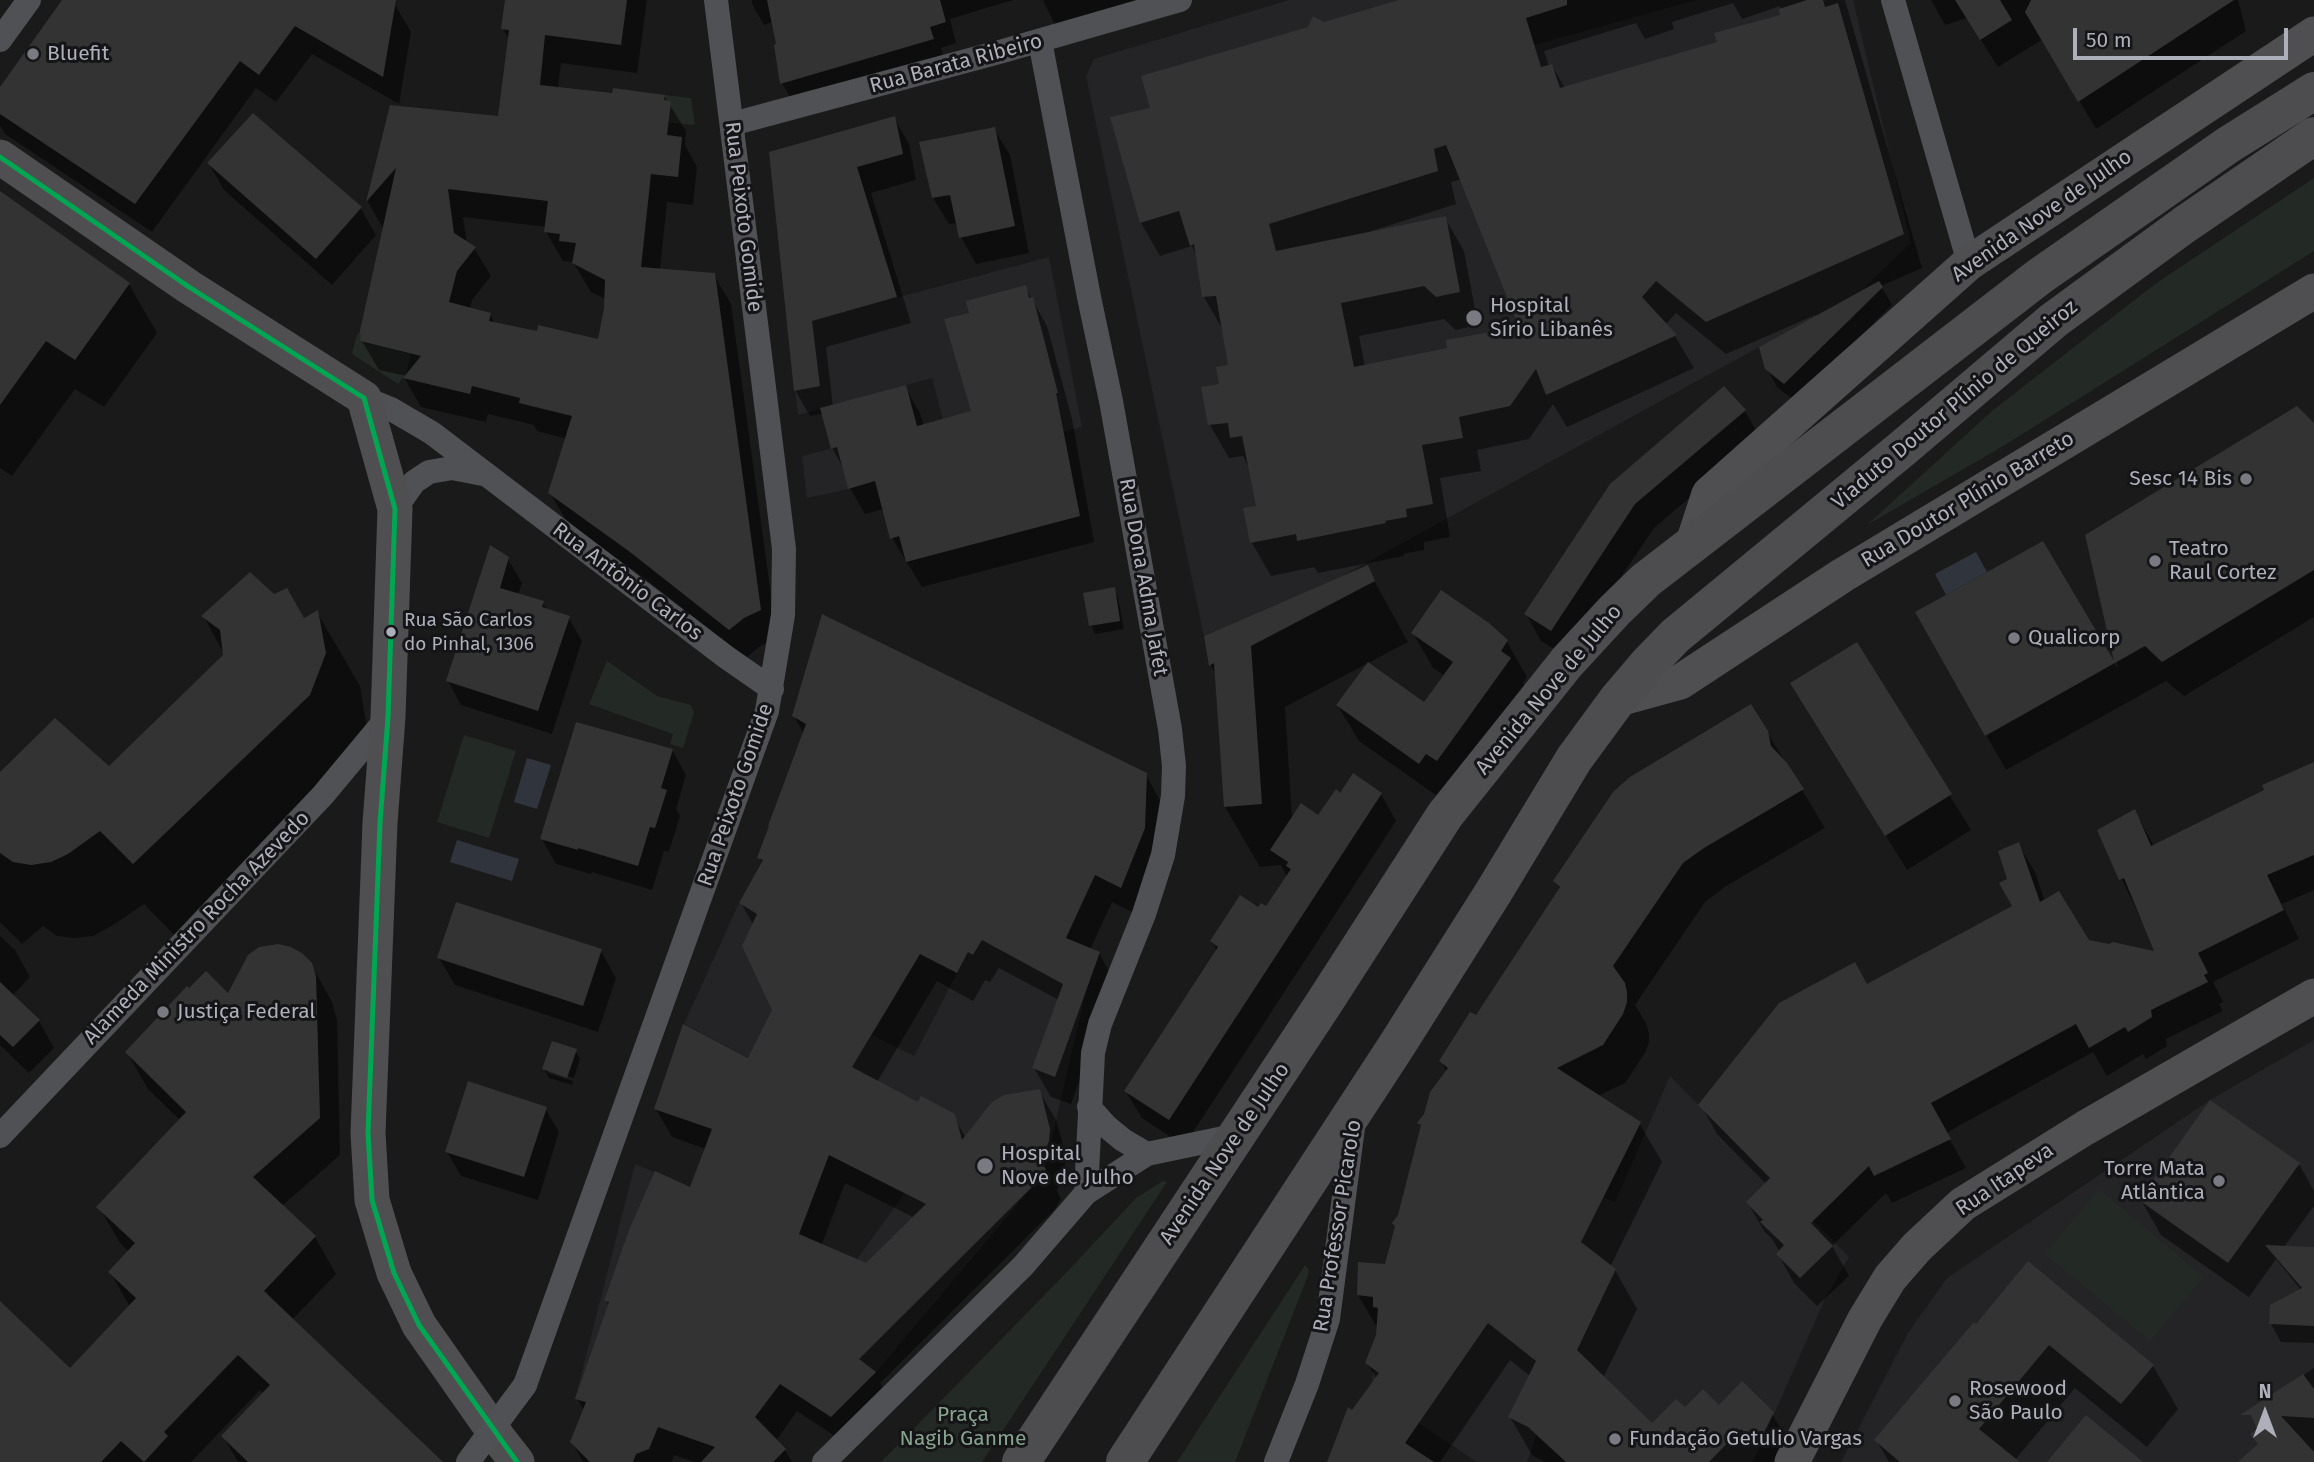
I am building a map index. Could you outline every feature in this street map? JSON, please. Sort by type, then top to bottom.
[{"type":"main road","name":"Viaduto Doutor Plínio de Queiroz","points":[[1692,546],[2040,276],[2228,145],[2314,91]]},
{"type":"main road","name":"Viaduto Doutor Plínio de Queiroz","points":[[1618,699],[1675,636],[2054,320],[2184,225],[2314,136]]},
{"type":"main road","name":"Avenida Nove de Julho","points":[[1021,1462],[1454,805],[1567,662],[1646,580],[1692,546]]},
{"type":"main road","points":[[1125,1462],[1493,893],[1574,759],[1618,699]]},
{"type":"street","points":[[0,40],[29,0]]},
{"type":"street","name":"Rua Peixoto Gomide","points":[[468,1462],[525,1385],[767,711],[772,689],[783,615],[784,549],[716,0]]},
{"type":"street","name":"Rua Barata Ribeiro","points":[[732,124],[1040,41],[1180,0]]},
{"type":"street","points":[[1893,0],[1969,263]]},
{"type":"street","name":"Avenida Nove de Julho","points":[[1692,546],[1709,494],[1969,263],[2314,34]]},
{"type":"street","name":"Rua Dona Adma Jafet","points":[[1040,41],[1113,414],[1170,729],[1174,766],[1173,796],[1163,855],[1144,914],[1100,1024],[1093,1053],[1086,1193]]},
{"type":"street","name":"Rua Antônio Carlos","points":[[0,157],[190,287],[364,398],[391,409],[432,433],[726,657],[772,689]]},
{"type":"street","name":"Rua Doutor Plínio Barreto","points":[[1618,699],[1680,682],[1843,575],[2314,291]]},
{"type":"street","points":[[364,398],[394,509],[388,717],[380,837],[368,1133],[372,1200],[394,1273],[419,1325],[517,1462]]},
{"type":"street","name":"Rua Antônio Carlos","points":[[394,509],[414,482],[429,472],[452,468],[484,474]]},
{"type":"street","name":"Alameda Ministro Rocha Azevedo","points":[[0,1136],[323,795],[388,717]]},
{"type":"street","name":"Rua Itapeva","points":[[1792,1462],[1865,1319],[1890,1279],[1917,1247],[1963,1204],[2085,1128],[2314,996]]},
{"type":"street","points":[[1090,1107],[1122,1140],[1147,1154]]},
{"type":"street","name":"Rua Professor Picarolo","points":[[1276,1462],[1307,1384],[1328,1319],[1356,1107]]},
{"type":"street","points":[[824,1462],[1023,1266],[1086,1193],[1147,1154],[1238,1135]]},
{"type":"shaded area","name":"Hospital Sírio Libanês","points":[[1289,0],[1455,0],[1473,62],[1696,0],[1853,0],[1911,243],[1862,290],[1335,580],[1204,636],[1086,76],[1094,59]]},
{"type":"shaded area","points":[[1049,257],[1082,427],[954,461],[932,378],[798,415],[787,327]]},
{"type":"shaded area","points":[[837,447],[848,489],[807,498],[802,456]]},
{"type":"shaded area","points":[[1976,552],[1987,572],[1946,595],[1935,574]]},
{"type":"shaded area","points":[[527,758],[551,765],[537,809],[514,802]]},
{"type":"shaded area","points":[[457,840],[519,859],[512,881],[450,862]]},
{"type":"shaded area","name":"Hospital Nove de Julho","points":[[739,903],[899,990],[872,1035],[914,1056],[968,952],[974,954],[982,940],[1086,991],[1045,1168],[1039,1179],[876,1372],[831,1417],[780,1384],[708,1363],[670,1432],[575,1399],[635,1164],[857,1259],[933,1154],[684,1024]]},
{"type":"shaded area","points":[[2314,1040],[2314,1462],[1841,1462],[1908,1333],[1947,1278],[2210,1100]]},
{"type":"shaded area","points":[[1670,1076],[1849,1257],[1825,1299],[1753,1462],[1566,1462],[1536,1435],[1527,1462],[1477,1462],[1370,1391],[1400,1221],[1596,1195],[1615,1202]]},
{"type":"green space","points":[[665,95],[691,98],[695,125],[660,122],[671,101],[664,100]]},
{"type":"green space","points":[[2314,178],[2314,251],[2005,445],[1867,525],[1992,411],[2155,284]]},
{"type":"green space","points":[[357,334],[361,335],[361,342],[411,354],[406,374],[398,384],[352,354]]},
{"type":"green space","points":[[607,661],[657,696],[691,705],[694,713],[683,748],[670,744],[673,734],[589,704]]},
{"type":"green space","points":[[464,735],[516,751],[489,838],[437,822]]},
{"type":"green space","name":"Praça Nagib Ganme","points":[[1163,1181],[1167,1182],[982,1462],[881,1462],[1136,1198]]},
{"type":"green space","points":[[2099,1189],[2204,1277],[2150,1341],[2045,1254]]},
{"type":"green space","points":[[1305,1265],[1309,1270],[1307,1278],[1235,1462],[1177,1462]]},
{"type":"building","points":[[62,0],[396,0],[383,77],[295,26],[259,75],[240,61],[135,204],[0,114],[0,87]]},
{"type":"building","points":[[505,0],[627,0],[621,45],[545,35],[540,85],[612,93],[613,88],[665,95],[664,100],[671,101],[667,135],[682,137],[678,177],[651,174],[641,267],[715,273],[761,610],[744,618],[729,630],[630,552],[548,493],[572,416],[519,403],[520,398],[472,386],[470,394],[403,378],[421,356],[360,341],[359,335],[396,168],[366,202],[390,105],[498,116],[509,30],[501,29]],"holes":[[[448,189],[548,201],[544,232],[560,234],[559,241],[576,243],[572,263],[605,280],[604,308],[598,339],[538,325],[537,331],[489,321],[491,313],[449,302],[457,271],[476,247],[454,233]]]},
{"type":"building","points":[[767,0],[940,0],[946,22],[930,27],[934,39],[780,84],[776,44]]},
{"type":"building","name":"Hospital Sírio Libanês","points":[[1399,0],[1567,0],[1567,5],[1526,18],[1541,67],[1552,64],[1560,88],[1717,42],[1714,33],[1780,15],[1779,9],[1807,0],[1823,0],[1825,7],[1838,3],[1904,234],[1706,322],[1656,281],[1642,297],[1677,335],[1546,395],[1536,369],[1510,406],[1459,417],[1463,438],[1422,445],[1433,504],[1406,509],[1407,517],[1385,521],[1386,523],[1297,541],[1296,534],[1250,543],[1243,508],[1256,506],[1242,436],[1230,438],[1228,423],[1208,425],[1201,387],[1219,384],[1216,367],[1228,365],[1216,296],[1202,297],[1194,244],[1190,246],[1179,211],[1140,223],[1110,117],[1150,108],[1141,76],[1308,27],[1313,16],[1324,22]],"holes":[[[1446,145],[1519,327],[1446,340],[1447,348],[1354,367],[1341,303],[1424,286],[1436,297],[1460,292],[1446,216],[1276,251],[1269,224],[1438,171],[1434,149]]]},
{"type":"building","points":[[1955,0],[2000,0],[2012,20],[1980,40]]},
{"type":"building","points":[[2031,0],[2234,0],[2078,102],[2025,12]]},
{"type":"building","points":[[253,113],[362,207],[316,259],[207,163]]},
{"type":"building","points":[[895,116],[903,154],[857,167],[897,297],[812,321],[820,386],[794,391],[769,152]]},
{"type":"building","points":[[995,127],[1015,226],[959,238],[950,195],[932,198],[919,142]]},
{"type":"building","points":[[0,191],[130,283],[75,360],[46,341],[0,405]]},
{"type":"building","points":[[1879,281],[1883,287],[1784,384],[1765,369],[1759,347]]},
{"type":"building","points":[[1026,285],[1029,298],[1033,297],[1058,393],[1080,516],[906,562],[899,536],[890,539],[875,481],[848,489],[837,447],[831,449],[820,408],[906,385],[917,426],[971,411],[944,319],[969,313],[966,301]]},
{"type":"building","points":[[1724,386],[1746,410],[1635,504],[1551,631],[1524,614],[1610,484]]},
{"type":"building","name":"Sesc 14 Bis","points":[[2297,406],[2314,423],[2314,570],[2162,662],[2145,646],[1985,736],[1915,612],[2043,541],[2114,661],[2085,535]]},
{"type":"building","points":[[490,545],[509,557],[500,588],[544,601],[542,607],[570,616],[538,711],[446,681]]},
{"type":"building","points":[[1368,565],[1375,581],[1251,646],[1262,804],[1224,807],[1214,663],[1209,666],[1204,636]]},
{"type":"building","points":[[250,572],[274,594],[287,588],[304,618],[318,610],[326,653],[310,695],[133,864],[100,831],[68,854],[51,862],[31,865],[13,862],[0,853],[0,772],[55,718],[109,766],[223,655],[220,630],[201,616]]},
{"type":"building","points":[[1115,587],[1120,621],[1089,626],[1083,593]]},
{"type":"building","points":[[1441,590],[1489,623],[1508,640],[1501,651],[1511,658],[1437,761],[1426,754],[1419,764],[1336,705],[1368,662],[1424,702],[1453,662],[1411,633]]},
{"type":"building","points":[[822,614],[1147,773],[1145,828],[1121,888],[1095,875],[1066,938],[1100,952],[1055,1077],[1032,1068],[1063,984],[982,940],[973,955],[968,952],[957,973],[920,954],[852,1067],[918,1102],[921,1096],[955,1114],[962,1140],[992,1102],[1004,1095],[1040,1089],[1050,1129],[1049,1141],[1040,1163],[1046,1169],[1038,1181],[859,1359],[876,1372],[831,1417],[780,1384],[755,1417],[786,1449],[773,1462],[701,1462],[715,1447],[658,1427],[649,1449],[636,1454],[633,1462],[590,1462],[570,1442],[586,1402],[575,1399],[609,1302],[604,1301],[629,1230],[655,1171],[690,1187],[712,1129],[654,1109],[683,1024],[748,1058],[772,1010],[742,946],[757,914],[739,903],[763,860],[757,858],[806,724],[792,716]],"holes":[[[829,1155],[926,1204],[866,1263],[799,1234]]]},
{"type":"building","points":[[1857,642],[1952,794],[1885,836],[1790,683]]},
{"type":"building","points":[[1751,704],[1768,731],[1771,746],[1787,763],[1804,789],[1683,863],[1613,966],[1625,983],[1627,992],[1623,1014],[1603,1045],[1557,1068],[1641,1122],[1581,1242],[1616,1269],[1577,1350],[1652,1423],[1676,1399],[1685,1407],[1703,1389],[1719,1405],[1742,1381],[1774,1412],[1758,1445],[1741,1429],[1709,1462],[1566,1462],[1528,1427],[1508,1417],[1536,1361],[1488,1323],[1405,1443],[1434,1462],[1327,1462],[1348,1407],[1352,1410],[1379,1373],[1365,1363],[1376,1335],[1378,1308],[1373,1307],[1373,1297],[1357,1295],[1358,1262],[1385,1264],[1395,1226],[1392,1223],[1398,1215],[1421,1125],[1417,1123],[1424,1114],[1430,1092],[1448,1068],[1439,1061],[1470,1012],[1476,1015],[1560,887],[1553,881],[1613,792],[1630,777]]},
{"type":"building","points":[[576,722],[673,749],[661,788],[667,790],[655,828],[650,827],[638,866],[540,839]]},
{"type":"building","points":[[2314,762],[2314,855],[2267,875],[2284,910],[2198,953],[2208,973],[2204,975],[2208,982],[2151,1010],[2152,1017],[2128,1032],[2125,1027],[2089,1048],[2076,1024],[1931,1103],[1951,1139],[1874,1176],[1869,1166],[1811,1223],[1833,1246],[1800,1278],[1776,1254],[1784,1245],[1760,1222],[1763,1220],[1746,1202],[1770,1178],[1698,1105],[1779,1003],[1855,962],[1867,984],[2012,906],[1999,883],[2007,879],[1998,851],[2019,842],[2040,902],[2059,891],[2089,940],[2154,951],[2124,878],[2119,880],[2097,830],[2135,809],[2151,846],[2264,790],[2262,785]]},
{"type":"building","points":[[1353,773],[1382,793],[1169,1120],[1124,1091],[1218,947],[1210,941],[1240,895],[1258,907],[1261,903],[1266,906],[1291,869],[1286,866],[1288,862],[1270,850],[1301,803],[1318,815],[1336,789],[1340,793]]},
{"type":"building","points":[[456,902],[602,949],[583,1006],[437,958]]},
{"type":"building","points":[[278,944],[302,953],[312,963],[316,976],[320,1118],[253,1177],[316,1236],[264,1291],[443,1462],[248,1462],[221,1436],[270,1385],[238,1355],[164,1432],[168,1436],[144,1462],[121,1441],[101,1462],[0,1462],[0,1301],[70,1368],[136,1298],[108,1272],[135,1243],[96,1207],[186,1112],[125,1052],[187,986],[189,988],[206,971],[228,993],[248,955],[259,947]]},
{"type":"building","points":[[0,982],[40,1020],[13,1047],[0,1035]]},
{"type":"building","points":[[552,1041],[577,1049],[567,1078],[542,1069]]},
{"type":"building","points":[[468,1081],[547,1107],[524,1177],[445,1152]]},
{"type":"building","name":"Torre Mata Atlântica","points":[[2210,1100],[2300,1163],[2228,1263],[2139,1200]]},
{"type":"building","points":[[2265,1245],[2314,1247],[2314,1326],[2269,1324],[2270,1305],[2302,1288]]},
{"type":"building","points":[[2028,1261],[2154,1365],[2121,1404],[2049,1345],[1979,1429],[2020,1462],[1900,1462],[1874,1440]]},
{"type":"building","points":[[2303,1374],[2314,1389],[2314,1418],[2281,1416],[2314,1452],[2314,1462],[2238,1462],[2258,1444],[2250,1434],[2257,1429],[2251,1415],[2240,1415]]},
{"type":"building","name":"Rosewood São Paulo","points":[[2086,1415],[2143,1462],[2047,1462]]},
{"type":"transit line","points":[[0,157],[189,287],[364,398],[395,509],[368,1133],[372,1200],[394,1273],[419,1325],[517,1462]]},
{"type":"place","name":"Bluefit","points":[[33,54]]},
{"type":"place","name":"Hospital Sírio Libanês","points":[[1474,318]]},
{"type":"place","name":"Sesc 14 Bis","points":[[2246,479]]},
{"type":"place","name":"Teatro Raul Cortez","points":[[2155,561]]},
{"type":"place","name":"Rua São Carlos do Pinhal, 1306","points":[[391,632]]},
{"type":"place","name":"Qualicorp","points":[[2014,638]]},
{"type":"place","name":"Justiça Federal","points":[[163,1012]]},
{"type":"place","name":"Hospital Nove de Julho","points":[[985,1166]]},
{"type":"place","name":"Torre Mata Atlântica","points":[[2219,1181]]},
{"type":"place","name":"Rosewood São Paulo","points":[[1955,1401]]},
{"type":"place","name":"Fundação Getulio Vargas","points":[[1615,1439]]}]
